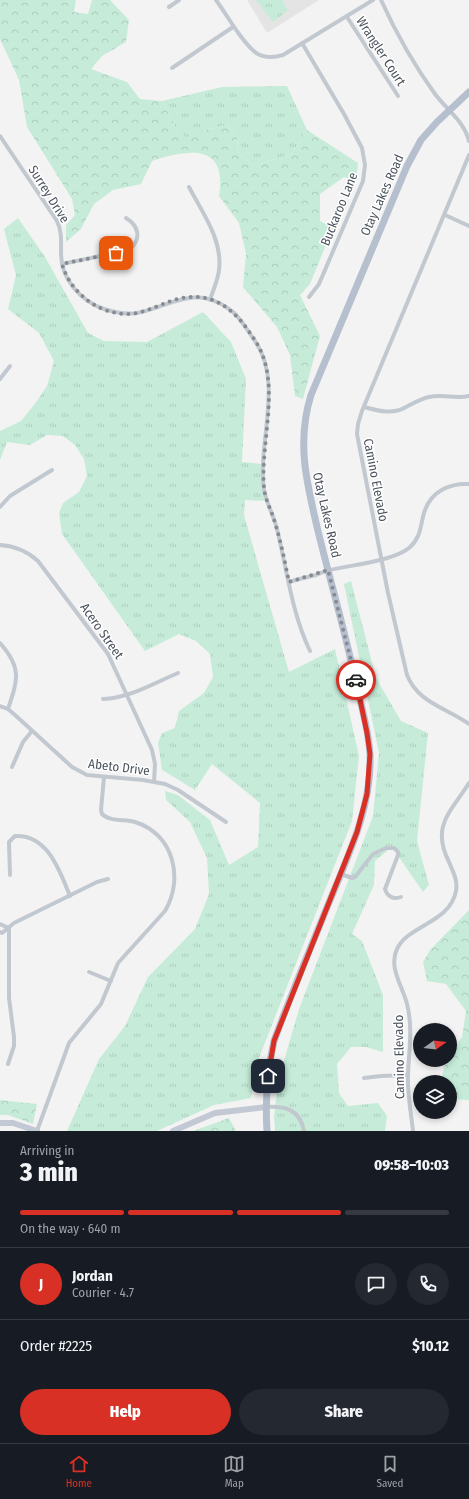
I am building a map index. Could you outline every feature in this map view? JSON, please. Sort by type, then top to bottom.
[{"type":"main road","name":"Otay Lakes Road","points":[[267,1131],[266,1107],[269,1062],[274,1041],[357,832],[367,794],[370,754],[355,675],[328,570],[304,466],[303,437],[308,403],[407,166],[421,140],[449,109],[469,92]]},
{"type":"street","points":[[169,7],[179,0]]},
{"type":"street","points":[[216,0],[249,47],[258,54],[272,57],[282,54],[302,43],[373,0]]},
{"type":"street","points":[[381,0],[393,27],[435,93],[463,125],[469,141]]},
{"type":"street","name":"Wrangler Court","points":[[347,17],[398,96]]},
{"type":"street","points":[[172,68],[234,27]]},
{"type":"street","name":"Buckaroo Lane","points":[[302,43],[360,143],[364,154],[365,165],[363,181],[319,284],[309,297]]},
{"type":"street","name":"Surrey Drive","points":[[0,136],[58,224],[61,237],[62,264],[69,282],[81,296],[94,305],[113,312],[135,313],[186,298],[210,300],[225,306],[238,316],[256,343],[264,360],[268,384],[263,465],[264,490],[277,527],[298,621],[310,652]]},
{"type":"street","name":"Camino Elevado","points":[[469,155],[364,407],[358,424],[357,440],[403,662],[409,680],[414,689],[424,699],[469,724]]},
{"type":"street","points":[[189,187],[216,238],[219,272],[210,300]]},
{"type":"street","points":[[445,214],[469,226]]},
{"type":"street","points":[[62,264],[129,250],[136,240],[137,230],[133,222],[126,218]]},
{"type":"street","points":[[0,379],[10,366]]},
{"type":"street","points":[[364,407],[382,412],[392,412],[429,397],[444,396],[462,398],[469,396]]},
{"type":"street","points":[[0,507],[10,496],[52,470]]},
{"type":"street","points":[[289,582],[328,570],[382,559],[402,553],[416,541],[422,527],[425,510],[430,500],[436,494],[451,486],[469,484]]},
{"type":"street","name":"Acero Street","points":[[0,544],[13,546],[23,550],[42,566],[108,654],[152,750],[155,764],[154,782]]},
{"type":"street","points":[[0,643],[10,655],[16,668],[16,686],[8,709]]},
{"type":"street","points":[[103,699],[128,695],[178,672]]},
{"type":"street","name":"Abeto Drive","points":[[0,706],[8,709],[72,767],[88,775],[165,784],[178,790],[226,822]]},
{"type":"street","points":[[12,767],[23,742],[32,731]]},
{"type":"street","points":[[0,1123],[13,1123],[37,1131],[69,1043],[101,1004],[122,958],[165,912],[172,897],[174,874],[168,851],[159,838],[153,832],[136,822],[110,818],[102,814],[101,810],[104,777]]},
{"type":"street","name":"Camino Elevado","points":[[413,1131],[408,1075],[410,1046],[409,1013],[395,969],[395,954],[398,946],[404,940],[446,910],[453,901],[456,892],[456,878],[443,850],[441,841],[442,832],[445,820],[469,783]]},
{"type":"street","points":[[10,875],[9,842],[15,836],[26,837],[39,843],[47,850],[70,896]]},
{"type":"street","points":[[341,874],[352,878],[355,877],[373,854],[386,848],[394,848],[398,852],[398,855],[385,887],[385,891],[393,898],[400,897]]},
{"type":"street","points":[[0,932],[2,933],[14,923],[97,882],[108,879]]},
{"type":"street","points":[[0,924],[9,928]]},
{"type":"street","points":[[8,1064],[14,1046],[9,998],[9,928]]},
{"type":"street","points":[[88,972],[111,981]]},
{"type":"street","points":[[364,1078],[408,1075]]},
{"type":"street","points":[[173,1131],[215,1113],[266,1107],[284,1107],[291,1110],[301,1120],[304,1131]]},
{"type":"shaded area","points":[[247,0],[319,0],[267,33]]},
{"type":"green space","points":[[0,0],[76,0],[74,12],[88,14],[92,0],[110,0],[129,20],[126,42],[102,56],[91,69],[127,82],[140,99],[162,101],[177,130],[186,137],[209,129],[227,125],[237,136],[238,152],[253,166],[292,154],[307,130],[358,163],[356,181],[344,177],[320,194],[320,221],[333,228],[310,284],[300,295],[320,336],[303,399],[295,396],[290,355],[277,327],[243,287],[246,254],[239,223],[219,196],[220,179],[217,166],[211,158],[202,154],[191,153],[179,154],[152,161],[141,184],[113,190],[94,204],[81,229],[66,242],[66,225],[75,215],[72,199],[27,127],[19,80],[0,39]]},
{"type":"green space","points":[[256,0],[282,0],[288,10],[273,22]]},
{"type":"green space","points":[[287,86],[307,130],[292,154],[253,166],[238,152],[237,136],[227,125],[209,129],[186,138],[177,130],[162,101],[222,87]]},
{"type":"green space","points":[[18,218],[45,257],[88,333],[104,341],[147,342],[203,312],[231,342],[246,379],[242,462],[263,464],[267,501],[245,500],[244,515],[289,672],[335,649],[359,756],[352,821],[259,1058],[251,1098],[214,1105],[157,1131],[67,1131],[99,1059],[125,1026],[148,977],[195,929],[209,894],[207,858],[190,822],[166,800],[165,791],[178,795],[210,820],[229,865],[258,847],[260,803],[212,764],[195,790],[162,770],[158,743],[162,733],[175,728],[179,711],[204,693],[213,677],[210,654],[196,641],[179,634],[145,651],[62,534],[59,513],[63,503],[79,492],[87,476],[84,459],[75,445],[63,436],[47,435],[30,445],[7,442],[0,460],[0,431],[21,421],[34,405],[47,386],[54,361],[39,333],[8,309],[16,275],[4,229]]},
{"type":"green space","points":[[351,581],[376,678],[401,721],[428,733],[417,841],[429,885],[423,892],[392,847],[375,861],[374,885],[352,934],[362,941],[383,995],[383,1052],[366,1047],[351,1047],[337,1064],[339,1093],[348,1106],[378,1103],[387,1116],[385,1131],[275,1131],[274,1117],[278,1081],[299,1009],[373,816],[379,753],[344,584]]},
{"type":"green space","points":[[469,910],[469,1100],[457,1099],[457,1075],[442,1075],[444,1067],[457,1067],[457,1045],[462,1037],[466,1011],[446,984],[427,981],[423,962],[430,950]]},
{"type":"green space","points":[[0,1100],[37,1104],[33,1124],[8,1115],[0,1115]]},
{"type":"green space","points":[[229,1118],[236,1131],[193,1131]]},
{"type":"way so far","points":[[116,253],[62,264],[66,276],[73,287],[89,302],[113,312],[135,313],[152,309],[179,299],[192,297],[204,298],[215,301],[234,312],[256,343],[264,360],[268,384],[263,465],[264,490],[277,527],[289,582],[328,570],[356,680]]},
{"type":"route","points":[[268,1076],[269,1062],[282,1017],[357,832],[367,794],[370,754],[356,680]]}]
